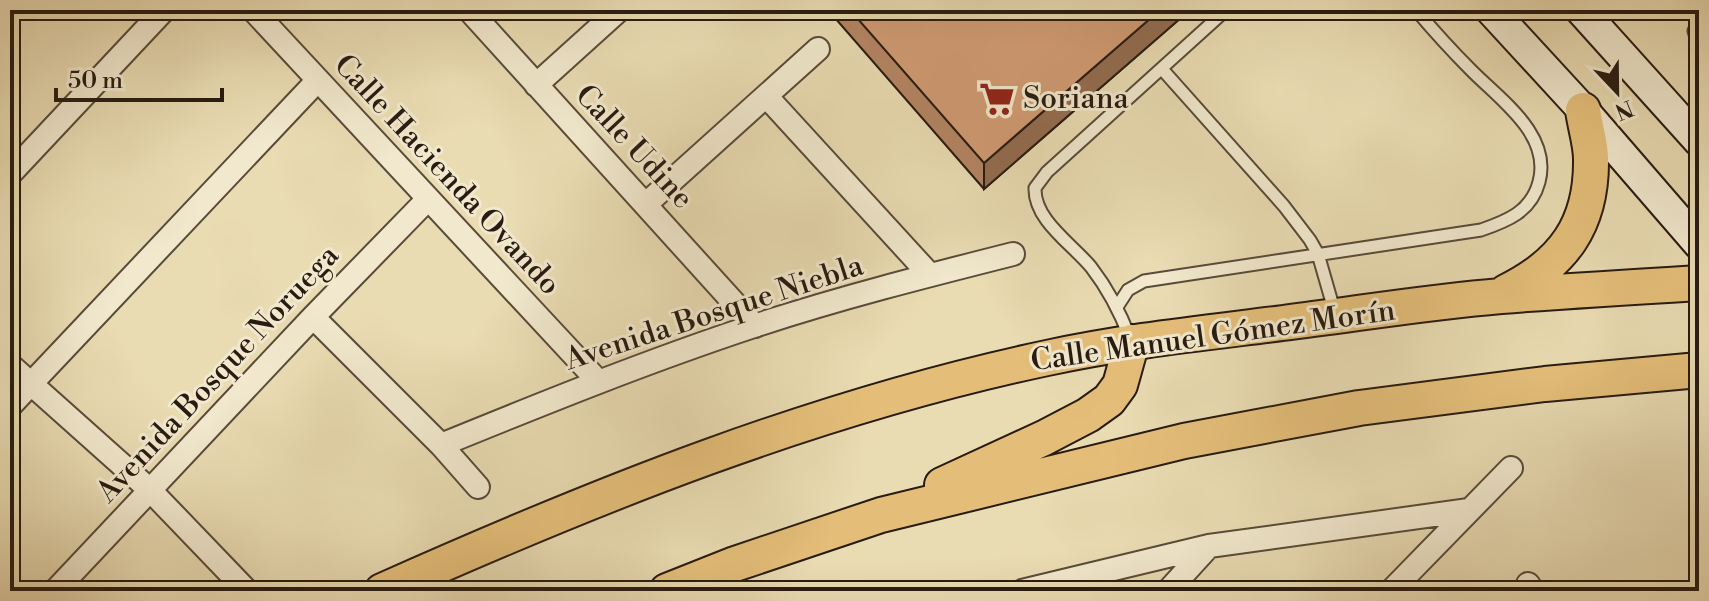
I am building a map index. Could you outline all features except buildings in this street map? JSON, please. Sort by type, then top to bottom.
[{"type":"main road","points":[[1498,296],[1547,268],[1568,247],[1581,220],[1589,188],[1591,157],[1583,110]]},
{"type":"main road","name":"Calle Manuel Gómez Morín","points":[[382,591],[574,508],[737,447],[917,390],[1045,358],[1132,342],[1498,296],[1699,283]]},
{"type":"main road","points":[[881,515],[1088,415],[1109,400],[1120,385],[1132,342]]},
{"type":"main road","points":[[667,591],[735,564],[881,515],[1184,441],[1359,408],[1545,384],[1699,370]]},
{"type":"street","points":[[10,174],[164,10]]},
{"type":"street","name":"Calle Hacienda Ovando","points":[[253,10],[598,381]]},
{"type":"street","name":"Calle Udine","points":[[469,10],[755,326]]},
{"type":"street","points":[[536,85],[619,10]]},
{"type":"street","points":[[1491,10],[1699,244]]},
{"type":"street","points":[[1581,10],[1697,133]]},
{"type":"street","points":[[1595,10],[1608,40]]},
{"type":"street","points":[[646,204],[818,49]]},
{"type":"street","points":[[10,406],[318,80]]},
{"type":"street","points":[[767,97],[930,275]]},
{"type":"street","name":"Avenida Bosque Noruega","points":[[55,591],[427,200]]},
{"type":"street","name":"Avenida Bosque Niebla","points":[[441,445],[598,381],[755,326],[1013,254]]},
{"type":"street","points":[[313,317],[441,445],[478,487]]},
{"type":"street","points":[[10,365],[150,490],[247,591]]},
{"type":"street","points":[[1391,591],[1511,468]]},
{"type":"street","points":[[1022,591],[1209,546],[1469,510]]},
{"type":"street","points":[[1168,591],[1209,546]]},
{"type":"lane","points":[[1132,342],[1117,307],[1090,266],[1038,207],[1035,188],[1047,172],[1226,10]]},
{"type":"lane","points":[[1117,307],[1128,290],[1144,281],[1481,230],[1508,221],[1522,211],[1538,187],[1542,173],[1541,158],[1531,132],[1416,10]]},
{"type":"lane","points":[[1699,22],[1694,31],[1699,47]]},
{"type":"lane","points":[[1162,69],[1284,206],[1318,254],[1336,316]]},
{"type":"place","name":"Soriana","points":[[997,99]]}]
